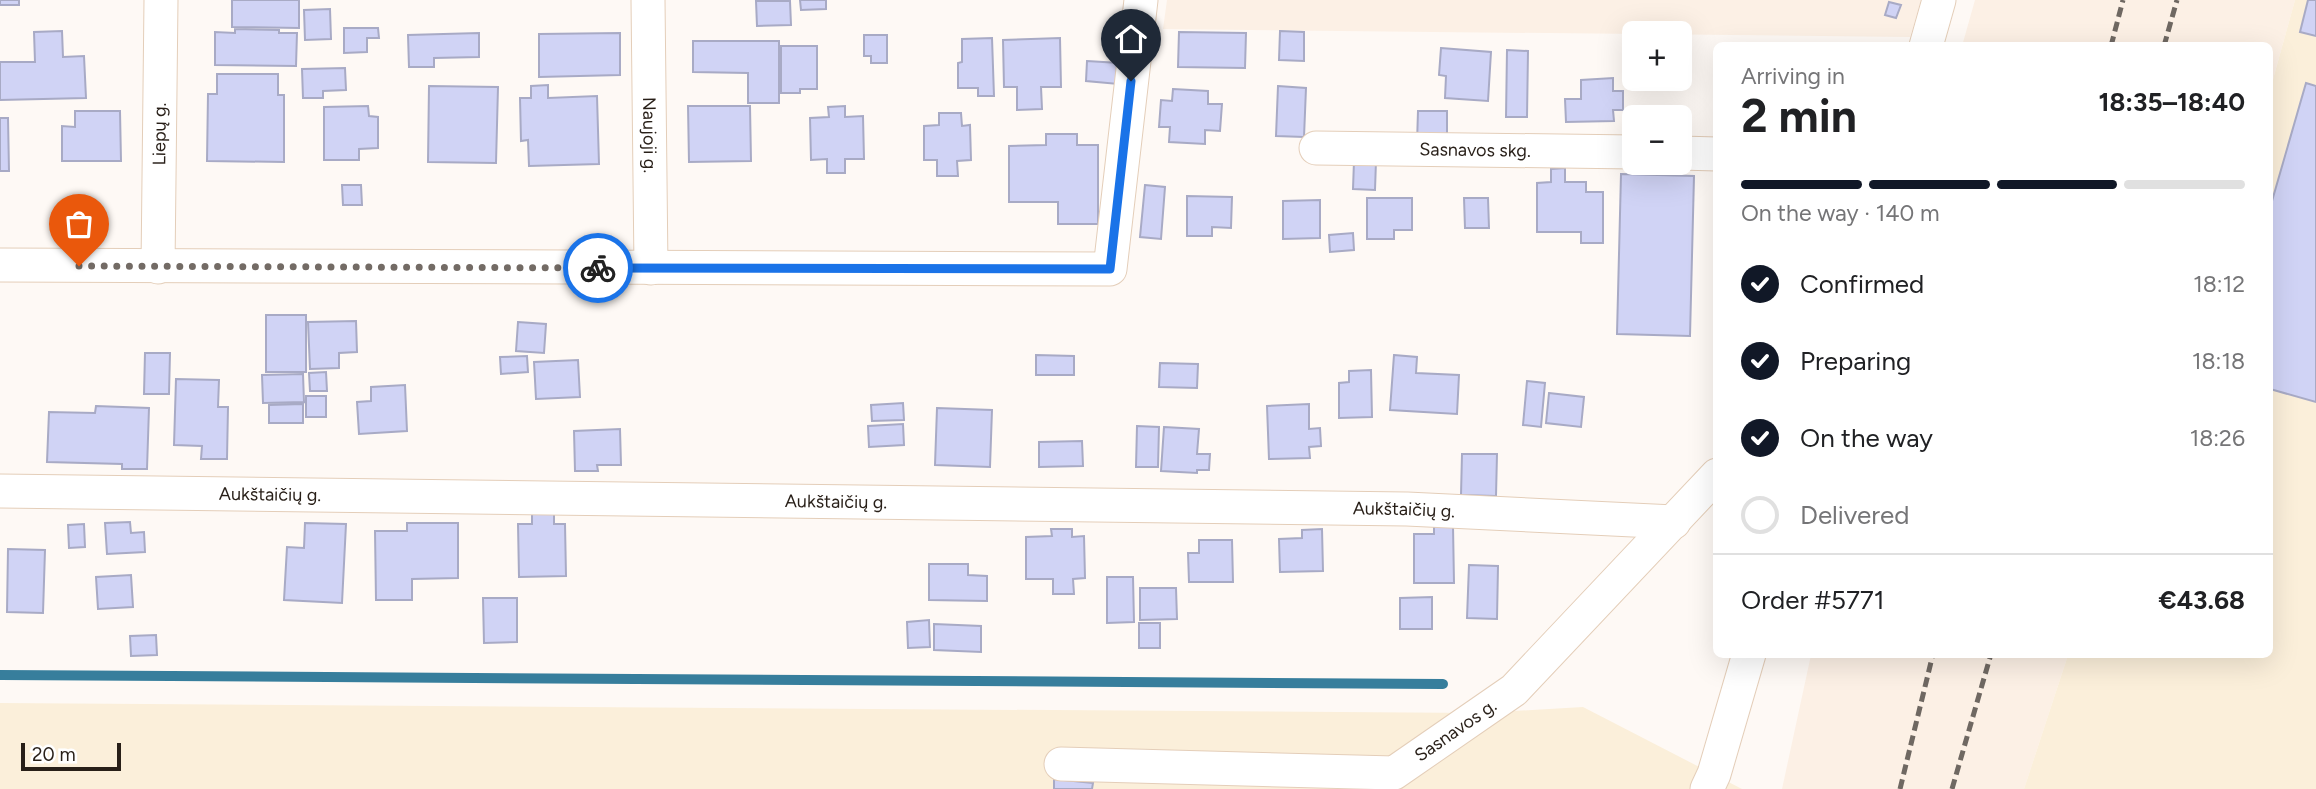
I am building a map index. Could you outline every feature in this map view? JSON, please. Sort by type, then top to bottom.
[{"type":"street","name":"Liepų g.","points":[[158,267],[161,0]]},
{"type":"street","name":"Naujoji g.","points":[[648,0],[650,268]]},
{"type":"street","points":[[0,265],[1110,269],[1140,0]]},
{"type":"street","points":[[1927,42],[1938,0]]},
{"type":"street","name":"Sasnavos skg.","points":[[1316,148],[1622,152]]},
{"type":"street","points":[[1692,153],[1713,153]]},
{"type":"street","name":"Sasnavos g.","points":[[1060,764],[1394,773],[1514,690],[1713,479]]},
{"type":"street","name":"Aukštaičių g.","points":[[0,491],[1407,509],[1674,522]]},
{"type":"street","points":[[1707,789],[1714,774],[1748,658]]},
{"type":"shaded area","points":[[1167,0],[1921,0],[1910,37],[1692,35],[1692,21],[1622,21],[1622,34],[1163,29]]},
{"type":"shaded area","points":[[1975,0],[2295,0],[2273,79],[2273,42],[1963,42]]},
{"type":"shaded area","points":[[2295,0],[2316,0],[2316,789],[2024,789],[2067,658],[2273,658],[2273,79]]},
{"type":"shaded area","points":[[1810,658],[2067,658],[2024,789],[1782,789]]},
{"type":"shaded area","points":[[0,703],[1480,713],[1583,707],[1742,789],[0,789]]},
{"type":"building","points":[[0,0],[19,0],[19,5],[0,5]]},
{"type":"building","points":[[232,0],[299,0],[299,28],[232,27]]},
{"type":"building","points":[[800,0],[826,0],[826,9],[801,10]]},
{"type":"building","points":[[2308,0],[2316,0],[2316,36],[2300,32]]},
{"type":"building","points":[[756,1],[790,1],[791,25],[757,26]]},
{"type":"building","points":[[1889,2],[1901,5],[1896,18],[1885,15]]},
{"type":"building","points":[[330,9],[331,39],[305,40],[304,10]]},
{"type":"building","points":[[344,28],[378,28],[379,38],[367,38],[367,52],[344,53]]},
{"type":"building","points":[[235,29],[297,33],[296,66],[215,65],[215,32],[235,33]]},
{"type":"building","points":[[62,31],[63,57],[84,56],[86,98],[0,100],[0,62],[35,62],[34,32]]},
{"type":"building","points":[[1280,31],[1304,32],[1304,61],[1279,60]]},
{"type":"building","points":[[1179,32],[1246,33],[1245,68],[1178,67]]},
{"type":"building","points":[[479,33],[479,57],[434,58],[434,67],[409,67],[408,35]]},
{"type":"building","points":[[620,33],[620,75],[539,77],[539,34]]},
{"type":"building","points":[[864,35],[887,35],[887,63],[871,63],[871,56],[864,56]]},
{"type":"building","points":[[992,38],[994,96],[978,96],[978,88],[958,88],[962,39]]},
{"type":"building","points":[[1060,38],[1061,87],[1041,87],[1042,109],[1017,110],[1017,87],[1004,87],[1003,40]]},
{"type":"building","points":[[693,41],[779,41],[779,103],[748,103],[748,73],[693,72]]},
{"type":"building","points":[[781,46],[817,46],[817,89],[781,93]]},
{"type":"building","points":[[1441,48],[1491,52],[1488,101],[1445,98],[1446,76],[1439,75]]},
{"type":"building","points":[[1507,50],[1528,51],[1527,117],[1506,117]]},
{"type":"building","points":[[1087,61],[1119,63],[1118,84],[1086,81]]},
{"type":"building","points":[[345,68],[346,90],[323,91],[323,98],[303,98],[302,69]]},
{"type":"building","points":[[217,74],[278,74],[278,95],[284,95],[284,162],[207,161],[208,94],[217,94]]},
{"type":"building","points":[[1613,78],[1613,91],[1623,91],[1622,110],[1613,110],[1614,121],[1566,122],[1565,99],[1581,99],[1581,80]]},
{"type":"building","points":[[2306,83],[2316,86],[2316,402],[2273,390],[2273,198]]},
{"type":"building","points":[[548,85],[548,98],[597,96],[599,164],[529,166],[528,140],[521,141],[520,98],[531,98],[531,86]]},
{"type":"building","points":[[429,86],[498,87],[496,163],[428,162]]},
{"type":"building","points":[[1278,86],[1306,88],[1304,137],[1276,136]]},
{"type":"building","points":[[1173,89],[1208,91],[1208,104],[1222,104],[1220,131],[1205,130],[1205,144],[1169,142],[1170,127],[1159,127],[1161,100],[1172,101]]},
{"type":"building","points":[[368,106],[369,116],[378,117],[378,148],[359,149],[359,160],[324,160],[324,107]]},
{"type":"building","points":[[688,106],[750,106],[751,161],[689,162]]},
{"type":"building","points":[[845,106],[845,117],[863,116],[864,159],[845,159],[845,173],[827,173],[827,159],[811,160],[810,118],[829,117],[828,107]]},
{"type":"building","points":[[75,111],[120,111],[121,161],[62,161],[62,126],[75,127]]},
{"type":"building","points":[[1418,111],[1447,111],[1447,143],[1417,143]]},
{"type":"building","points":[[939,113],[961,113],[962,126],[970,125],[971,160],[957,161],[958,176],[937,176],[937,160],[924,160],[924,126],[939,125]]},
{"type":"building","points":[[0,118],[8,118],[9,171],[0,171]]},
{"type":"building","points":[[1046,134],[1077,134],[1077,145],[1098,145],[1098,224],[1058,224],[1058,202],[1009,202],[1009,146],[1046,145]]},
{"type":"building","points":[[1354,161],[1376,161],[1375,190],[1353,189]]},
{"type":"building","points":[[1565,168],[1565,182],[1586,182],[1586,192],[1603,192],[1603,243],[1581,243],[1581,232],[1537,232],[1537,183],[1551,182],[1551,169]]},
{"type":"building","points":[[1621,174],[1694,176],[1690,336],[1617,334]]},
{"type":"building","points":[[342,185],[361,185],[362,205],[343,205]]},
{"type":"building","points":[[1145,185],[1165,187],[1161,239],[1140,237]]},
{"type":"building","points":[[1187,196],[1232,197],[1231,228],[1212,227],[1212,236],[1187,236]]},
{"type":"building","points":[[1367,198],[1412,198],[1412,230],[1394,230],[1394,239],[1367,239]]},
{"type":"building","points":[[1464,198],[1488,198],[1489,228],[1465,228]]},
{"type":"building","points":[[1320,200],[1320,238],[1283,239],[1283,201]]},
{"type":"building","points":[[1353,233],[1354,250],[1330,252],[1329,235]]},
{"type":"building","points":[[266,315],[306,315],[306,372],[266,372]]},
{"type":"building","points":[[356,321],[357,352],[339,353],[339,368],[310,369],[308,322]]},
{"type":"building","points":[[518,322],[546,324],[544,353],[516,351]]},
{"type":"building","points":[[145,353],[170,353],[169,394],[144,394]]},
{"type":"building","points":[[1036,355],[1074,356],[1074,375],[1036,375]]},
{"type":"building","points":[[1394,355],[1417,357],[1416,373],[1459,375],[1457,414],[1390,410]]},
{"type":"building","points":[[527,356],[528,372],[501,374],[500,357]]},
{"type":"building","points":[[578,360],[580,397],[536,399],[534,362]]},
{"type":"building","points":[[1160,363],[1198,364],[1197,388],[1159,387]]},
{"type":"building","points":[[1371,370],[1372,417],[1339,418],[1339,383],[1349,382],[1349,371]]},
{"type":"building","points":[[326,372],[327,391],[310,391],[309,373]]},
{"type":"building","points":[[303,374],[304,402],[263,403],[262,375]]},
{"type":"building","points":[[176,379],[219,380],[218,407],[228,407],[227,459],[201,459],[202,446],[174,445]]},
{"type":"building","points":[[1527,381],[1545,383],[1541,427],[1523,425]]},
{"type":"building","points":[[405,385],[407,431],[359,434],[357,402],[371,401],[371,387]]},
{"type":"building","points":[[1549,393],[1584,397],[1581,427],[1546,423]]},
{"type":"building","points":[[306,396],[326,396],[326,417],[306,417]]},
{"type":"building","points":[[903,403],[904,420],[872,421],[871,405]]},
{"type":"building","points":[[303,404],[303,423],[269,423],[269,405]]},
{"type":"building","points":[[1309,404],[1309,429],[1320,428],[1321,446],[1309,447],[1310,458],[1269,459],[1267,406]]},
{"type":"building","points":[[96,406],[149,408],[147,469],[122,469],[122,464],[47,462],[49,412],[95,413]]},
{"type":"building","points":[[937,408],[992,410],[990,467],[935,465]]},
{"type":"building","points":[[903,424],[904,445],[869,447],[868,426]]},
{"type":"building","points":[[1137,426],[1159,427],[1158,467],[1136,467]]},
{"type":"building","points":[[1164,427],[1199,429],[1197,454],[1210,454],[1209,470],[1197,470],[1197,473],[1161,471]]},
{"type":"building","points":[[620,429],[621,465],[597,465],[598,471],[575,471],[574,431]]},
{"type":"building","points":[[1082,441],[1083,466],[1039,467],[1039,442]]},
{"type":"building","points":[[1462,454],[1497,454],[1496,496],[1461,495]]},
{"type":"building","points":[[532,514],[554,514],[554,524],[565,524],[566,576],[519,577],[518,524],[532,524]]},
{"type":"building","points":[[130,522],[131,533],[144,532],[145,552],[107,554],[105,523]]},
{"type":"building","points":[[305,523],[346,524],[342,603],[284,600],[287,547],[304,548]]},
{"type":"building","points":[[407,523],[458,523],[458,578],[412,579],[412,600],[376,600],[375,531],[407,531]]},
{"type":"building","points":[[84,524],[85,547],[69,548],[68,525]]},
{"type":"building","points":[[1434,526],[1453,526],[1454,583],[1414,583],[1414,534],[1434,534]]},
{"type":"building","points":[[1051,529],[1072,529],[1072,537],[1084,536],[1085,578],[1073,579],[1074,594],[1053,594],[1053,579],[1026,579],[1026,537],[1052,536]]},
{"type":"building","points":[[1322,529],[1323,571],[1280,572],[1279,539],[1302,538],[1302,530]]},
{"type":"building","points":[[1199,540],[1232,540],[1233,582],[1189,582],[1188,553],[1199,553]]},
{"type":"building","points":[[8,549],[45,550],[43,613],[7,612]]},
{"type":"building","points":[[929,564],[968,564],[968,575],[987,576],[987,601],[929,600]]},
{"type":"building","points":[[1469,565],[1498,566],[1497,619],[1467,618]]},
{"type":"building","points":[[131,575],[133,607],[98,609],[96,577]]},
{"type":"building","points":[[1107,577],[1133,577],[1134,622],[1107,623]]},
{"type":"building","points":[[1140,588],[1176,588],[1177,619],[1140,620]]},
{"type":"building","points":[[1432,597],[1432,629],[1400,629],[1400,598]]},
{"type":"building","points":[[483,598],[517,598],[517,642],[484,643]]},
{"type":"building","points":[[929,620],[930,647],[908,648],[907,622]]},
{"type":"building","points":[[1139,623],[1160,623],[1160,648],[1139,648]]},
{"type":"building","points":[[934,624],[981,626],[981,652],[934,650]]},
{"type":"building","points":[[156,635],[157,655],[131,656],[130,636]]},
{"type":"building","points":[[1054,779],[1093,783],[1092,789],[1054,789]]},
{"type":"waterway","points":[[0,675],[1443,684]]},
{"type":"railway","points":[[2112,42],[2123,0]]},
{"type":"railway","points":[[2165,42],[2177,0]]},
{"type":"railway","points":[[1900,789],[1932,658]]},
{"type":"railway","points":[[1952,789],[1990,658]]},
{"type":"way so far","points":[[79,266],[598,268]]},
{"type":"route","points":[[598,268],[1110,269],[1131,81]]}]
